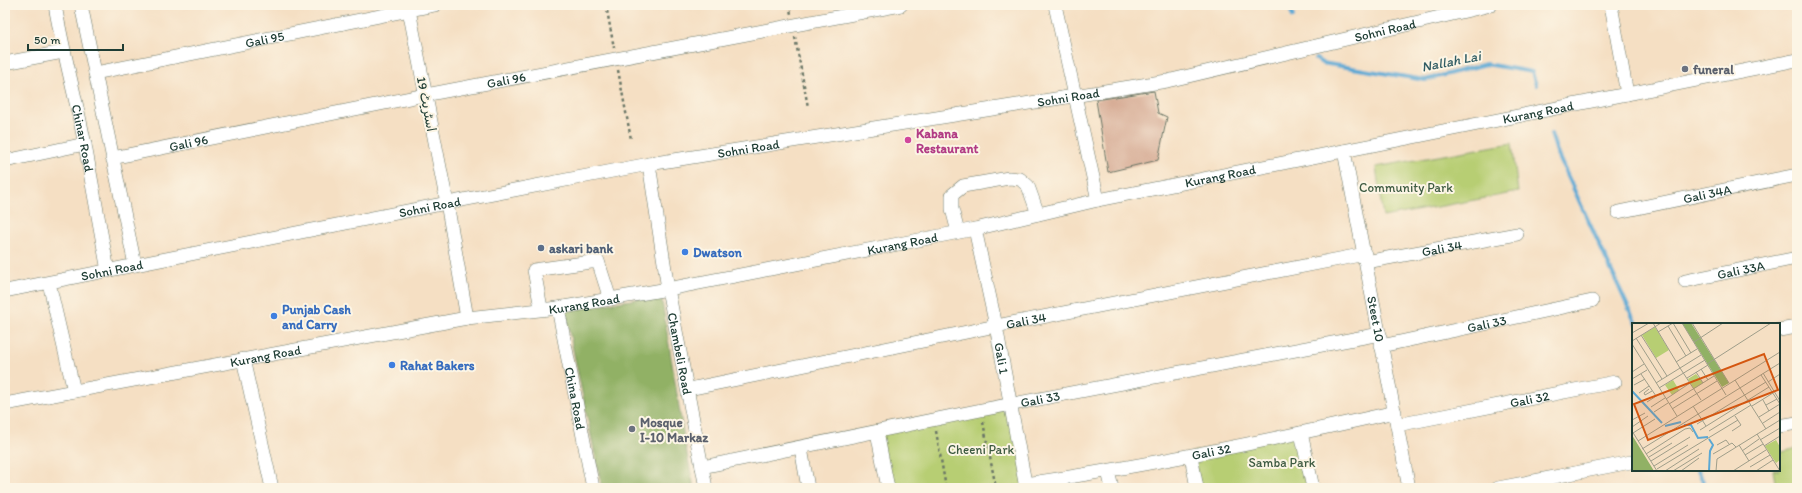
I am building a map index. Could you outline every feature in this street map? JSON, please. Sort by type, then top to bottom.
[{"type":"street","name":"Chinar Road","points":[[55,5],[63,52],[85,144],[94,201],[108,271]]},
{"type":"street","name":"Chinar Road","points":[[81,5],[135,265]]},
{"type":"street","name":"Gali 95","points":[[94,73],[408,7],[435,5]]},
{"type":"street","name":"Gali 96","points":[[112,158],[425,95],[901,5]]},
{"type":"street","points":[[1055,5],[1098,200]]},
{"type":"street","name":"Sohni Road","points":[[5,291],[649,164],[1167,81],[1491,5]]},
{"type":"street","points":[[1611,5],[1628,94]]},
{"type":"street","name":"اسٹریٹ 19","points":[[408,7],[447,203],[467,318]]},
{"type":"street","points":[[5,63],[63,52]]},
{"type":"street","name":"Kurang Road","points":[[5,404],[467,318],[541,308],[558,308],[668,289],[975,229],[1098,200],[1797,60]]},
{"type":"street","points":[[5,161],[85,144]]},
{"type":"street","name":"Steet 10","points":[[1344,151],[1409,488]]},
{"type":"street","name":"Chambeli Road","points":[[649,164],[668,289],[706,488]]},
{"type":"street","name":"Gali 34A","points":[[1618,212],[1797,174]]},
{"type":"street","points":[[958,232],[952,209],[952,195],[963,186],[1009,178],[1020,179],[1028,186],[1038,214]]},
{"type":"street","name":"Gali 1","points":[[975,229],[996,326],[1026,486]]},
{"type":"street","name":"Gali 34","points":[[688,389],[996,326],[1365,258],[1517,234]]},
{"type":"street","name":"Gali 33A","points":[[1684,281],[1797,258]]},
{"type":"street","points":[[541,308],[534,270],[598,261],[610,299]]},
{"type":"street","points":[[49,283],[74,391]]},
{"type":"street","name":"Gali 33","points":[[702,467],[801,448],[981,410],[1592,301]]},
{"type":"street","name":"China Road","points":[[558,308],[593,488]]},
{"type":"street","points":[[1780,330],[1797,327]]},
{"type":"street","points":[[243,359],[272,488]]},
{"type":"street","name":"Gali 32","points":[[1397,425],[1615,382]]},
{"type":"street","name":"Gali 32","points":[[1026,486],[1191,456],[1395,412]]},
{"type":"street","points":[[1780,426],[1797,423]]},
{"type":"street","points":[[877,432],[888,488]]},
{"type":"street","points":[[1301,433],[1313,488]]},
{"type":"street","points":[[801,448],[808,488]]},
{"type":"street","points":[[1191,456],[1197,488]]},
{"type":"street","points":[[1502,488],[1631,462]]},
{"type":"street","points":[[1108,471],[1112,488]]},
{"type":"path","points":[[789,5],[792,20]]},
{"type":"path","points":[[795,34],[808,107]]},
{"type":"path","points":[[981,410],[996,488]]},
{"type":"path","points":[[934,420],[946,488]]},
{"type":"green space","name":"Community Park","points":[[1512,143],[1518,192],[1383,217],[1376,167]]},
{"type":"green space","points":[[661,295],[685,444],[694,488],[602,488],[565,311]]},
{"type":"green space","name":"Cheeni Park","points":[[1014,402],[1030,488],[891,488],[878,430]]},
{"type":"green space","name":"Samba Park","points":[[1302,430],[1314,488],[1200,488],[1193,452]]},
{"type":"green space","points":[[1797,448],[1797,488],[1776,488],[1773,471],[1780,471],[1780,453]]},
{"type":"building","points":[[1154,91],[1158,113],[1167,117],[1158,160],[1108,172],[1096,100]]},
{"type":"waterway","name":"Nallah Lai","points":[[1289,5],[1293,17]]},
{"type":"waterway","name":"Nallah Lai","points":[[1316,59],[1322,63],[1425,80],[1486,64],[1532,72],[1536,85]]},
{"type":"waterway","name":"Nallah Lai","points":[[1551,134],[1558,155],[1636,323]]},
{"type":"waterway","name":"Nallah Lai","points":[[1698,471],[1706,488]]},
{"type":"place","name":"funeral","points":[[1685,69]]},
{"type":"place","name":"Kabana Restaurant","points":[[908,140]]},
{"type":"place","name":"askari bank","points":[[541,248]]},
{"type":"place","name":"Dwatson","points":[[685,252]]},
{"type":"place","name":"Punjab Cash and Carry","points":[[274,316]]},
{"type":"place","name":"Rahat Bakers","points":[[392,365]]},
{"type":"place","name":"Mosque I-10 Markaz","points":[[632,429]]}]
